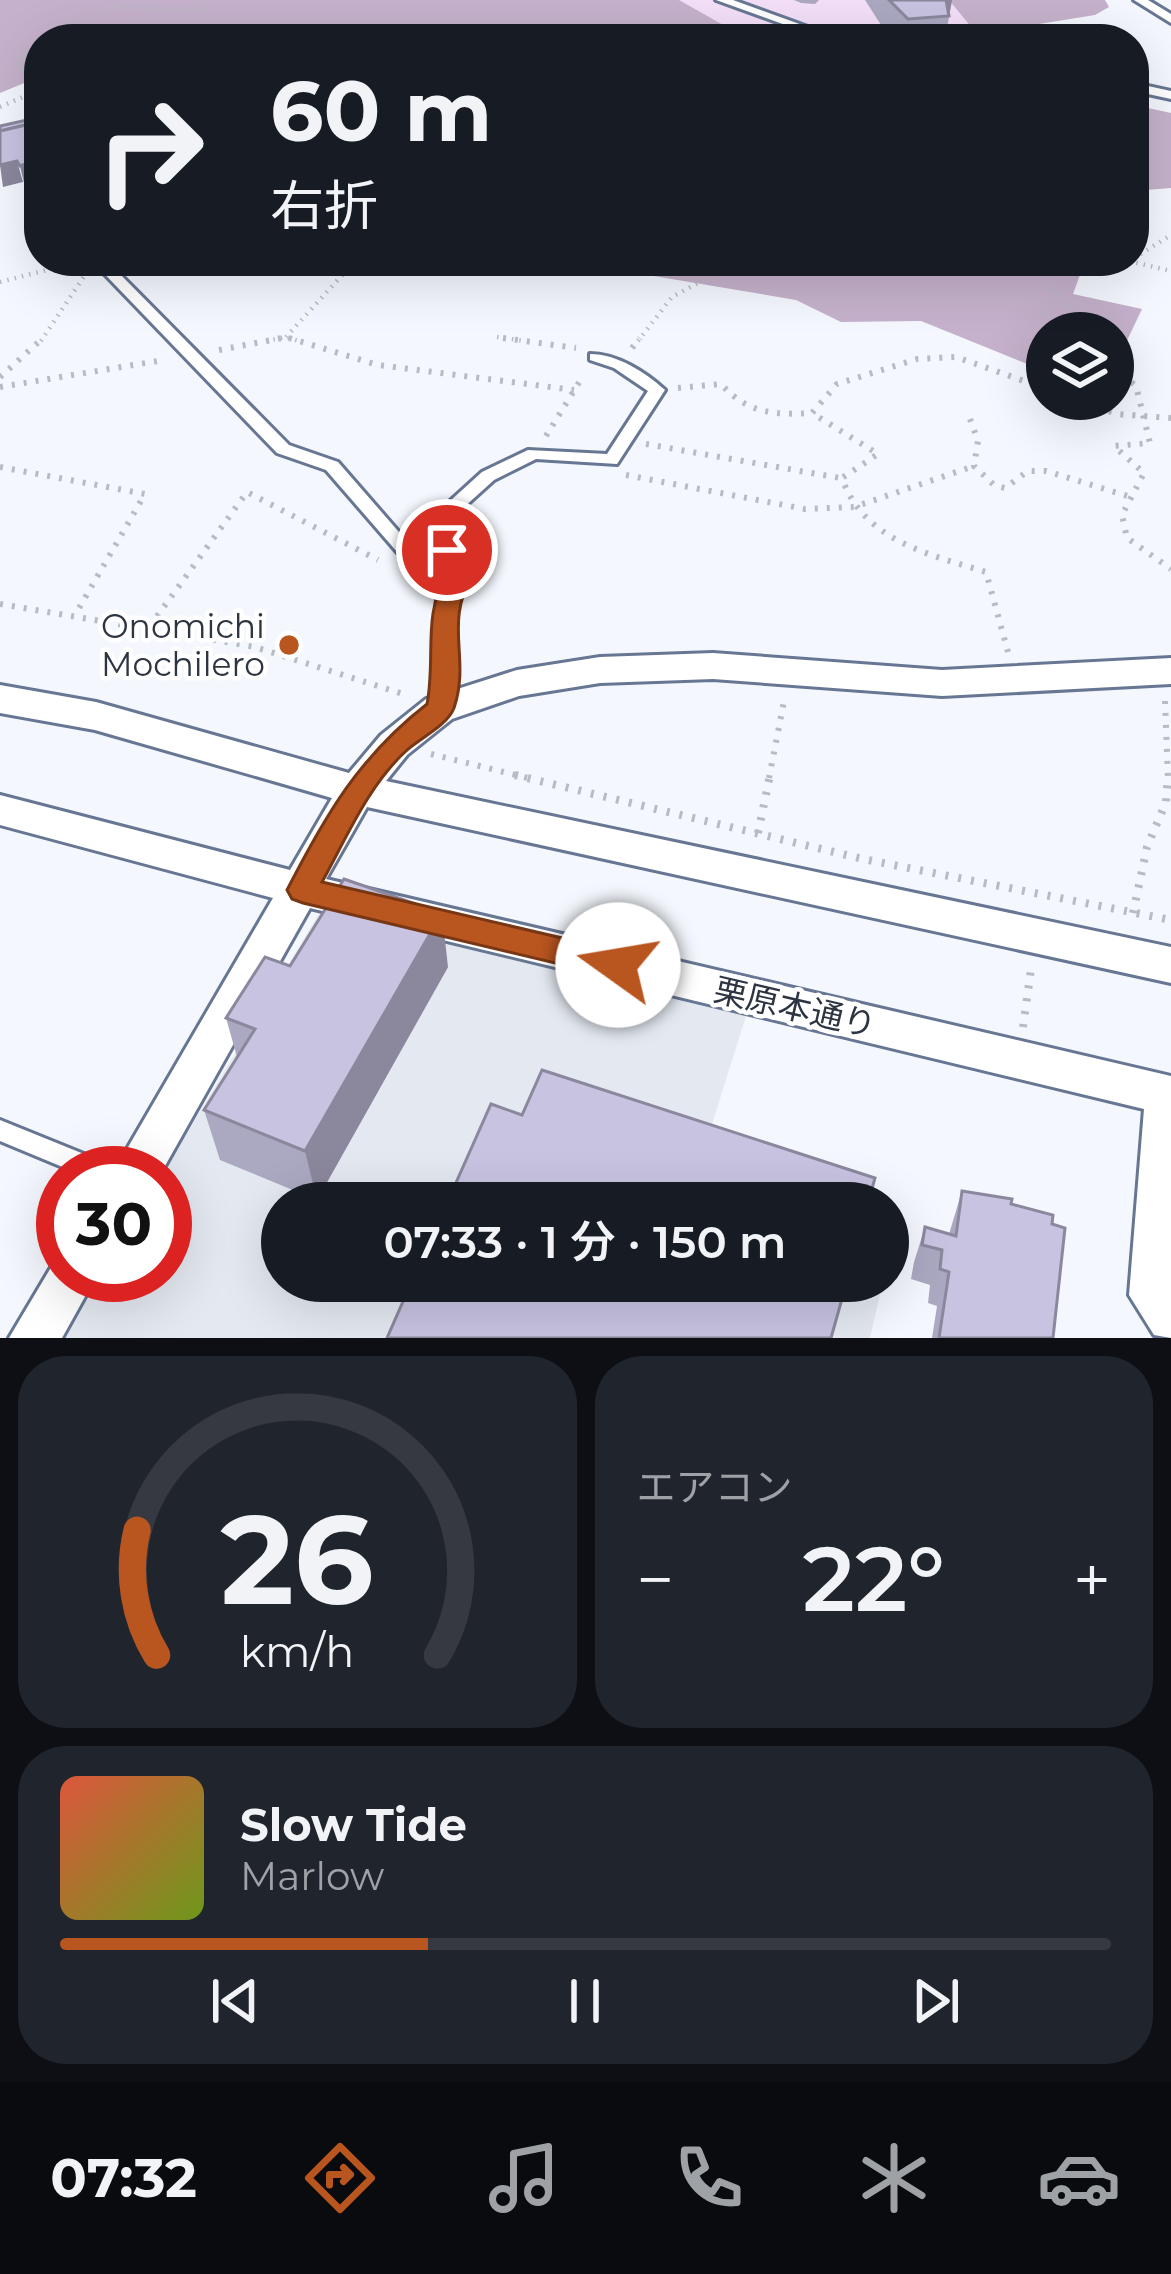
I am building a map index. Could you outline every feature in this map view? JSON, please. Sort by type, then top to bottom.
[{"type":"street","points":[[152,1146],[357,790],[394,745],[440,709],[517,683],[600,670],[713,666],[942,683],[1158,673]]},
{"type":"street","points":[[0,699],[95,716],[204,751],[357,790],[1171,965]]},
{"type":"street","name":"栗原本通り","points":[[0,810],[303,890],[1169,1096]]},
{"type":"street","points":[[1169,1096],[1153,1295],[1171,1318]]},
{"type":"street","points":[[34,1338],[56,1302]]},
{"type":"lane","points":[[722,0],[792,24]]},
{"type":"lane","points":[[1140,0],[1171,19]]},
{"type":"lane","points":[[111,276],[283,449],[332,466],[446,597]]},
{"type":"lane","points":[[440,709],[446,674],[443,617],[446,597],[460,574],[434,526],[488,476],[534,454],[611,460],[657,390],[619,364],[595,357]]},
{"type":"lane","points":[[0,1130],[38,1146]]},
{"type":"path","points":[[79,24],[111,6],[193,9],[212,0]]},
{"type":"path","points":[[0,377],[38,345],[86,276]]},
{"type":"path","points":[[286,337],[338,276]]},
{"type":"path","points":[[619,364],[672,297],[711,276]]},
{"type":"path","points":[[1046,276],[1073,312]]},
{"type":"path","points":[[0,387],[286,337],[379,365],[574,390]]},
{"type":"path","points":[[497,338],[570,346],[595,357],[534,454]]},
{"type":"path","points":[[812,413],[837,384],[917,359],[956,357],[1026,382]]},
{"type":"path","points":[[626,437],[663,450],[842,478],[878,454],[812,413],[759,415],[737,405],[721,384],[657,390]]},
{"type":"path","points":[[1134,384],[1150,443],[1114,446],[1144,473],[1122,515],[1126,538],[1171,569]]},
{"type":"path","points":[[1134,416],[1171,418]]},
{"type":"path","points":[[970,419],[978,441],[974,466]]},
{"type":"path","points":[[611,460],[624,475],[805,509],[854,506],[974,466]]},
{"type":"path","points":[[974,466],[1004,488],[1028,471],[1046,471],[1132,497]]},
{"type":"path","points":[[0,467],[145,494],[75,615]]},
{"type":"path","points":[[842,478],[846,500],[896,544],[986,572],[1016,681]]},
{"type":"path","points":[[150,626],[247,492],[313,522],[401,573],[431,579]]},
{"type":"path","points":[[0,604],[230,638],[309,660],[440,709]]},
{"type":"path","points":[[758,833],[790,670]]},
{"type":"path","points":[[1133,913],[1147,847],[1166,813],[1168,706],[1158,673]]},
{"type":"path","points":[[394,745],[758,833],[1171,920]]},
{"type":"path","points":[[1019,1060],[1036,893]]},
{"type":"shaded area","points":[[0,0],[679,0],[721,24],[24,24],[24,83],[0,93]]},
{"type":"shaded area","points":[[651,0],[1030,3],[1017,24],[708,24]]},
{"type":"shaded area","points":[[949,0],[1105,0],[1109,7],[1095,15],[1039,24],[969,24]]},
{"type":"shaded area","points":[[1149,108],[1171,113],[1171,188],[1149,190]]},
{"type":"shaded area","points":[[653,276],[1080,276],[1073,294],[1142,309],[1134,326],[1134,312],[1026,312],[1026,364],[921,321],[841,322],[796,300]]},
{"type":"shaded area","points":[[320,912],[747,1013],[702,1156],[786,1182],[261,1182],[261,1302],[878,1302],[870,1338],[63,1338],[85,1302],[192,1302],[192,1146],[179,1146]]},
{"type":"building","points":[[889,0],[946,0],[949,16],[908,19]]},
{"type":"building","points":[[24,121],[24,125],[0,131],[0,126]]},
{"type":"building","points":[[24,125],[24,165],[17,161],[0,165],[0,131]]},
{"type":"building","points":[[344,879],[442,913],[305,1151],[204,1110],[255,1029],[226,1018],[265,957],[290,966]]},
{"type":"building","points":[[542,1070],[875,1178],[874,1182],[456,1182],[491,1104],[522,1115]]},
{"type":"building","points":[[962,1191],[1012,1199],[1011,1204],[1053,1215],[1052,1224],[1065,1228],[1053,1338],[939,1338],[949,1272],[940,1269],[942,1250],[922,1245],[925,1227],[956,1236]]},
{"type":"building","points":[[403,1302],[841,1302],[831,1338],[387,1338]]},
{"type":"place","name":"Onomichi Mochilero","points":[[289,645]]},
{"type":"route","points":[[447,550],[460,574],[446,597],[443,617],[446,674],[440,709],[394,745],[357,790],[303,890],[618,965]]}]
